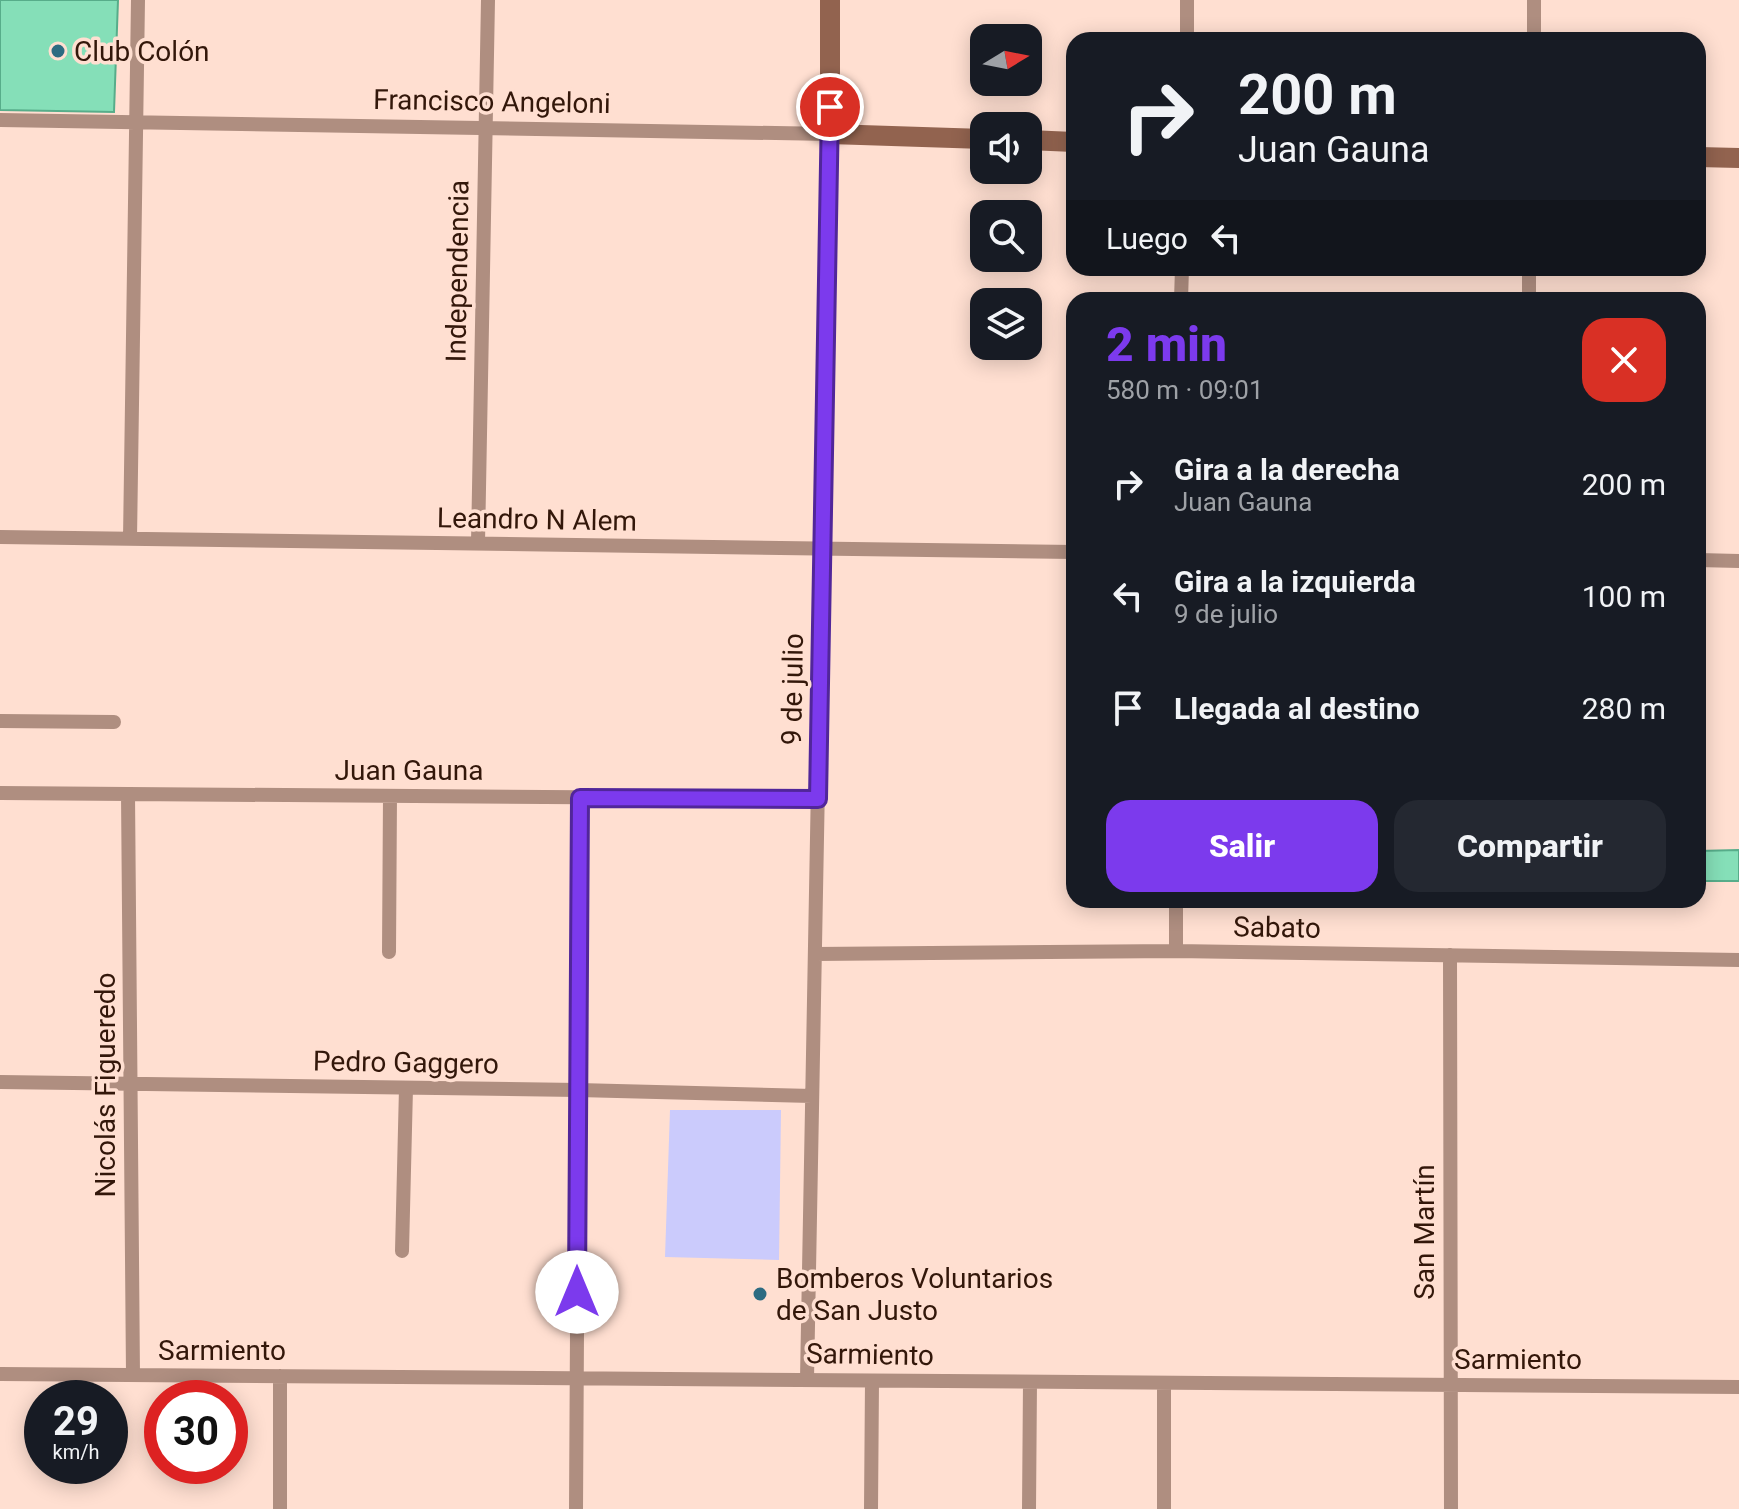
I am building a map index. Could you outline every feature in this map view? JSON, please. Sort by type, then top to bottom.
[{"type":"main road","name":"9 de julio","points":[[830,0],[830,134]]},
{"type":"main road","name":"Francisco Angeloni","points":[[830,134],[970,139]]},
{"type":"main road","points":[[1042,141],[1066,142]]},
{"type":"main road","points":[[1706,157],[1739,158]]},
{"type":"street","points":[[130,539],[138,0]]},
{"type":"street","name":"Independencia","points":[[478,543],[488,0]]},
{"type":"street","points":[[1187,0],[1187,32]]},
{"type":"street","points":[[1534,0],[1534,32]]},
{"type":"street","name":"Francisco Angeloni","points":[[0,120],[830,134]]},
{"type":"street","name":"9 de julio","points":[[807,1379],[830,134]]},
{"type":"street","name":"Leandro N Alem","points":[[0,537],[1066,552]]},
{"type":"street","points":[[1706,560],[1739,561]]},
{"type":"street","points":[[0,721],[114,722]]},
{"type":"street","name":"Juan Gauna","points":[[0,793],[818,799]]},
{"type":"street","name":"Nicolás Figueredo","points":[[128,794],[133,1375]]},
{"type":"street","points":[[389,952],[390,796]]},
{"type":"street","points":[[576,1509],[580,798]]},
{"type":"street","points":[[1176,908],[1176,951]]},
{"type":"street","name":"Sabato","points":[[815,954],[1176,951],[1739,960]]},
{"type":"street","name":"San Martín","points":[[1450,955],[1451,1509]]},
{"type":"street","name":"Pedro Gaggero","points":[[0,1082],[812,1096]]},
{"type":"street","points":[[402,1251],[406,1088]]},
{"type":"street","name":"Sarmiento","points":[[0,1374],[1739,1387]]},
{"type":"street","points":[[280,1376],[280,1509]]},
{"type":"street","points":[[871,1509],[872,1381]]},
{"type":"street","points":[[1029,1509],[1030,1382]]},
{"type":"street","points":[[1164,1383],[1164,1509]]},
{"type":"shaded area","points":[[670,1110],[781,1110],[779,1260],[665,1257]]},
{"type":"building","name":"Club Colón","points":[[0,0],[118,0],[114,112],[0,110]]},
{"type":"building","points":[[1739,850],[1739,881],[1706,881],[1706,851]]},
{"type":"place","name":"Club Colón","points":[[58,51]]},
{"type":"place","name":"Bomberos Voluntarios de San Justo","points":[[760,1294]]},
{"type":"route","points":[[577,1292],[580,798],[818,799],[830,107]]}]
